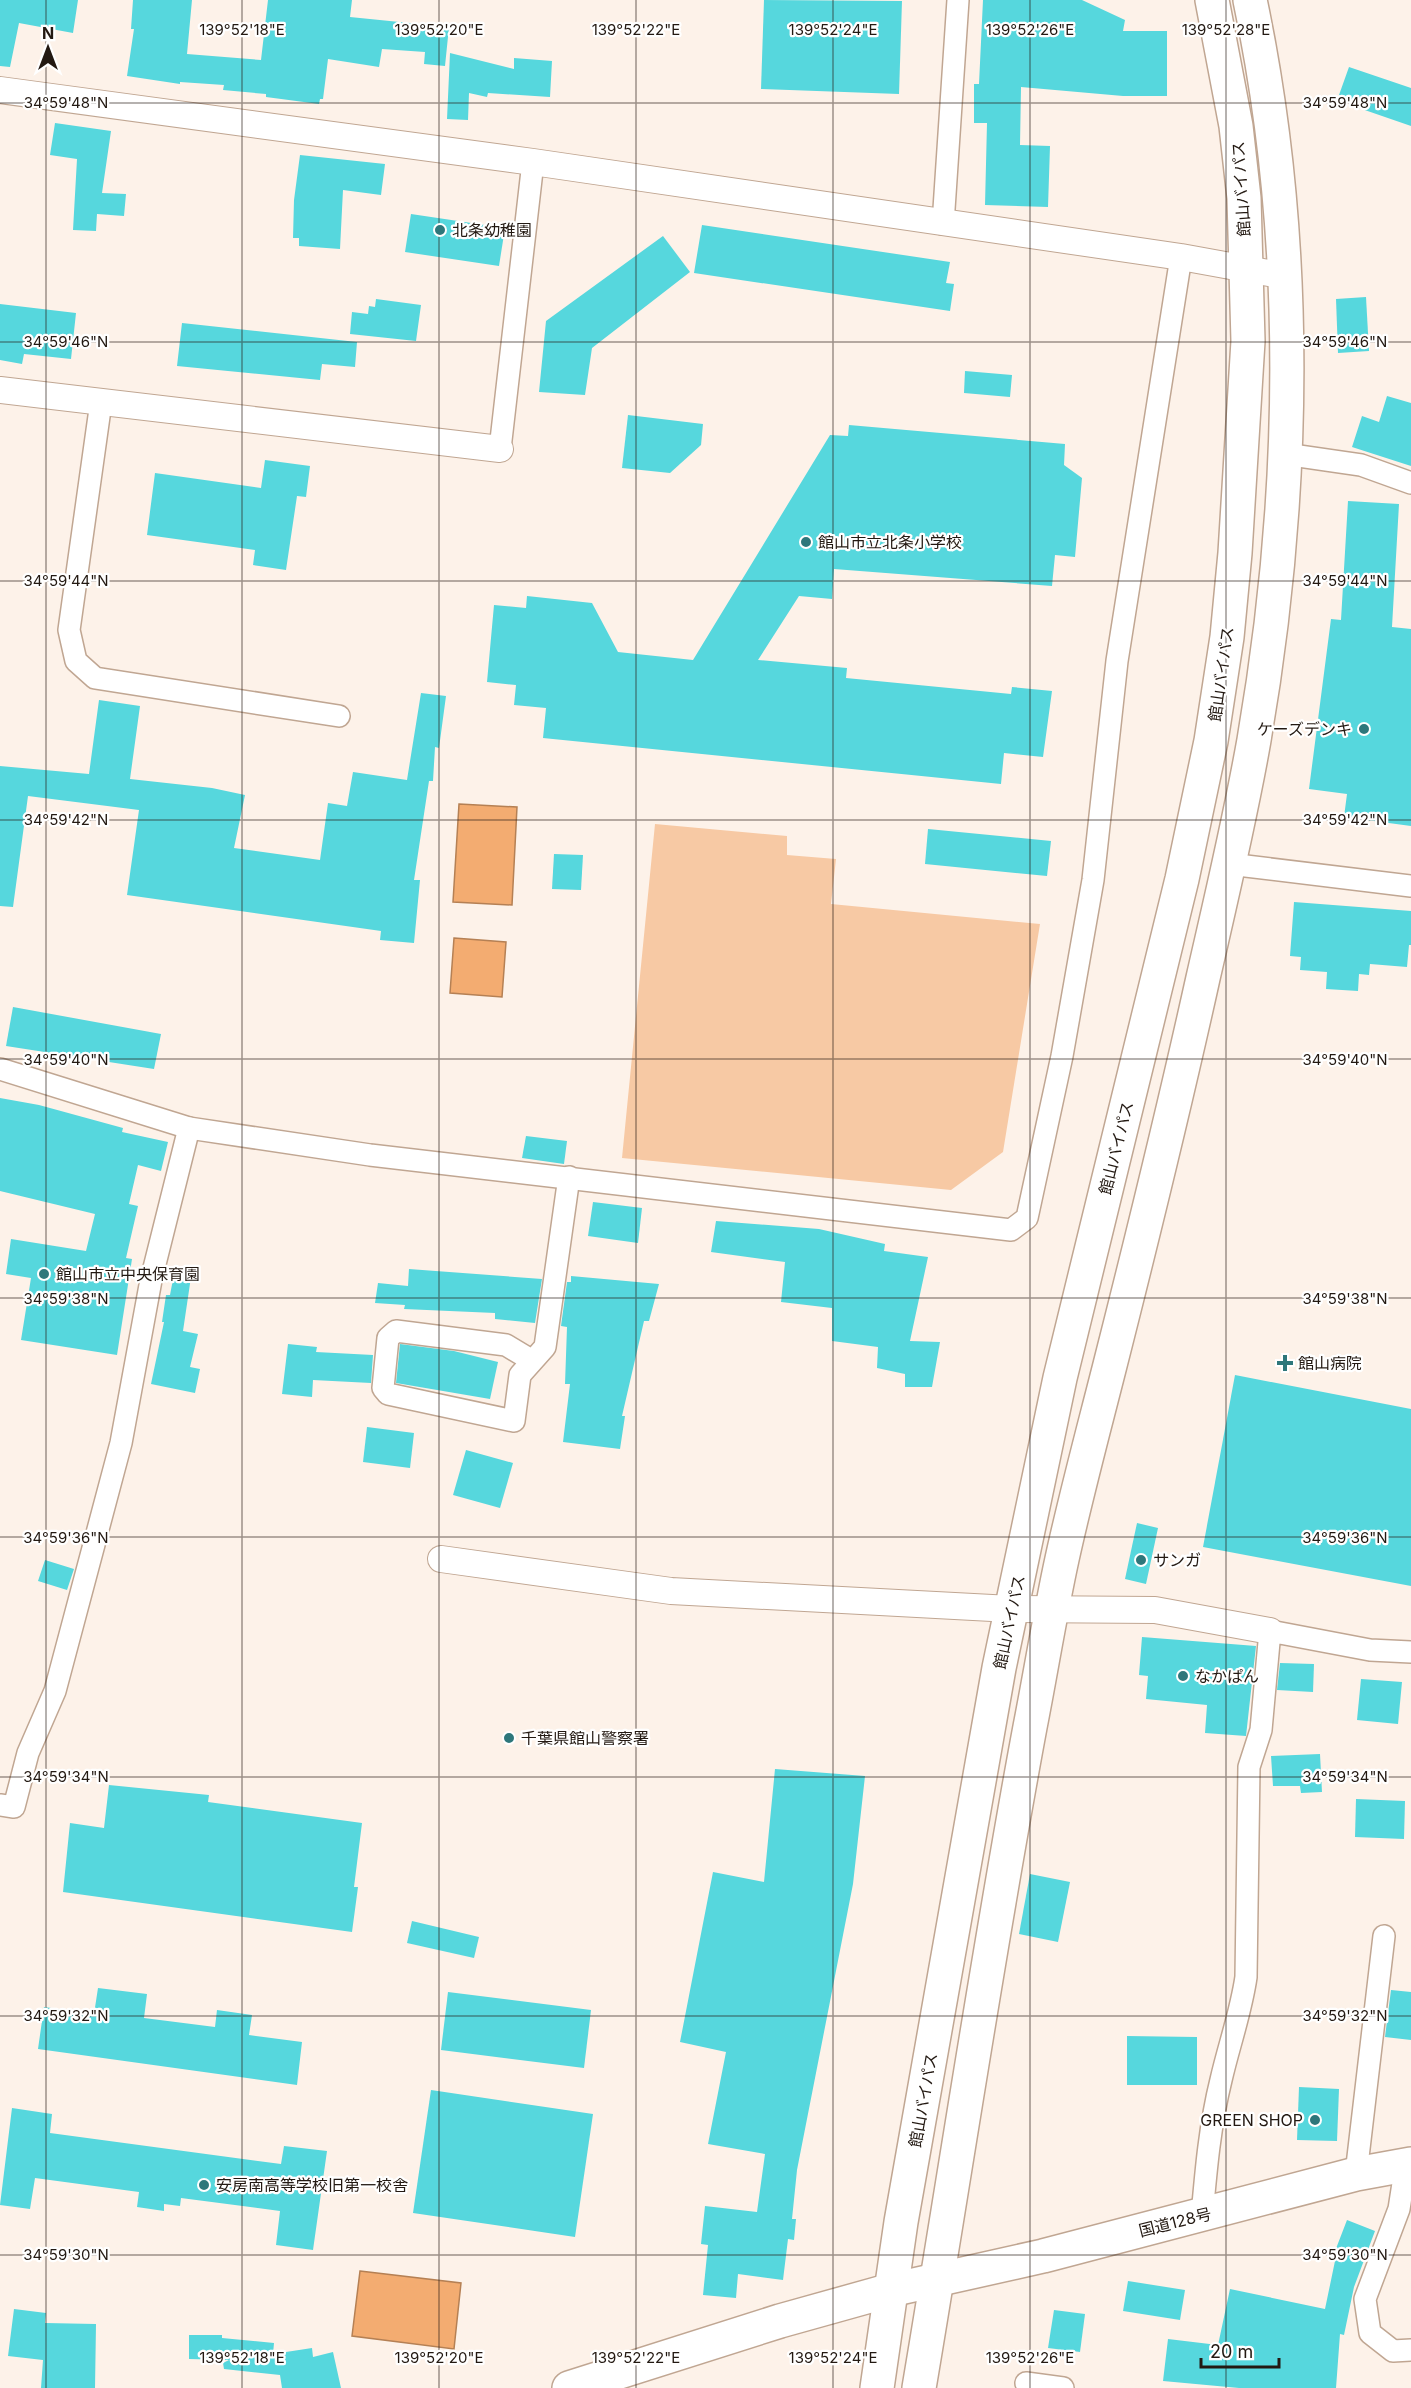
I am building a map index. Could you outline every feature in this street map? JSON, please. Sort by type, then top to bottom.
[{"type":"highway","name":"館山バイパス","points":[[877,2388],[891,2290],[1011,1609],[1060,1378],[1182,879],[1211,741],[1227,637],[1235,553],[1248,341],[1244,198],[1236,126],[1212,0]]},
{"type":"highway","points":[[919,2388],[939,2278],[994,1918],[1062,1559],[1164,1149],[1229,864],[1254,738],[1276,586],[1285,454],[1287,340],[1285,276],[1271,120],[1250,0]]},
{"type":"highway","name":"国道128号","points":[[891,2290],[1043,2256],[1356,2174],[1409,2164]]},
{"type":"highway","points":[[569,2388],[780,2321],[891,2290]]},
{"type":"street","points":[[944,224],[958,0]]},
{"type":"street","points":[[0,90],[533,162],[1181,257],[1285,276]]},
{"type":"street","points":[[0,390],[500,449],[533,162]]},
{"type":"street","points":[[0,1069],[189,1128],[370,1155],[1011,1230],[1028,1218],[1062,1056],[1093,880],[1117,661],[1181,257]]},
{"type":"street","points":[[100,402],[69,630],[76,661],[95,678],[339,716]]},
{"type":"street","points":[[1285,454],[1361,465],[1411,483]]},
{"type":"street","points":[[1229,864],[1411,886]]},
{"type":"street","points":[[0,1805],[14,1807],[28,1753],[58,1680],[122,1443],[151,1280],[189,1128]]},
{"type":"street","points":[[531,1360],[506,1345],[396,1331],[388,1338],[383,1388],[388,1394],[514,1420],[520,1375],[545,1347],[570,1177]]},
{"type":"street","points":[[441,1559],[672,1592],[1011,1609],[1155,1610],[1370,1650],[1411,1652]]},
{"type":"street","points":[[1202,2216],[1210,2134],[1220,2080],[1243,2000],[1246,1977],[1249,1767],[1261,1730],[1270,1631]]},
{"type":"street","points":[[1356,2174],[1384,1936]]},
{"type":"street","points":[[1409,2164],[1399,2209],[1365,2299],[1370,2333],[1393,2351],[1411,2350]]},
{"type":"street","points":[[1026,2382],[1063,2388]]},
{"type":"shaded area","points":[[459,804],[517,807],[512,905],[453,902]]},
{"type":"shaded area","points":[[655,824],[787,836],[787,855],[836,859],[831,904],[1040,924],[1003,1152],[951,1190],[622,1158]]},
{"type":"shaded area","points":[[454,938],[506,942],[502,997],[450,993]]},
{"type":"shaded area","points":[[360,2271],[461,2283],[454,2349],[352,2336]]},
{"type":"building","points":[[0,0],[78,0],[73,33],[19,23],[10,67],[0,66]]},
{"type":"building","points":[[133,0],[192,0],[187,54],[261,60],[268,0],[352,0],[350,17],[449,27],[445,66],[424,64],[425,52],[382,49],[379,67],[328,59],[323,99],[320,99],[319,104],[266,97],[266,94],[223,90],[224,85],[180,82],[180,84],[127,76],[134,29],[131,29]]},
{"type":"building","points":[[764,0],[902,1],[899,94],[761,89]]},
{"type":"building","points":[[983,0],[1082,0],[1125,20],[1123,31],[1167,31],[1167,96],[1123,96],[1021,87],[1020,145],[1050,146],[1048,207],[985,205],[987,123],[974,123],[974,84],[979,84]]},
{"type":"building","points":[[450,53],[514,69],[514,58],[552,61],[550,97],[488,93],[487,97],[469,93],[468,120],[447,119]]},
{"type":"building","points":[[1349,67],[1411,88],[1411,126],[1356,107],[1358,102],[1339,95]]},
{"type":"building","points":[[55,123],[111,131],[102,193],[126,194],[124,216],[97,214],[96,231],[73,230],[77,159],[50,155]]},
{"type":"building","points":[[300,155],[385,164],[381,195],[343,190],[340,249],[299,246],[299,238],[293,238],[294,200]]},
{"type":"building","points":[[411,214],[505,228],[499,266],[405,252]]},
{"type":"building","points":[[702,225],[950,262],[946,283],[954,284],[950,311],[694,273]]},
{"type":"building","points":[[663,236],[690,272],[592,348],[585,395],[539,392],[546,321]]},
{"type":"building","points":[[1366,297],[1369,351],[1338,353],[1336,299]]},
{"type":"building","points":[[376,299],[421,305],[416,341],[350,334],[352,312],[368,314],[369,306],[375,307]]},
{"type":"building","points":[[0,304],[76,313],[71,359],[24,354],[22,364],[0,360]]},
{"type":"building","points":[[182,323],[357,342],[355,367],[322,364],[320,380],[177,366]]},
{"type":"building","points":[[965,371],[1012,375],[1010,397],[964,393]]},
{"type":"building","points":[[1387,396],[1411,403],[1411,466],[1352,447],[1362,416],[1379,422]]},
{"type":"building","points":[[628,415],[703,424],[701,445],[670,473],[622,468]]},
{"type":"building","points":[[849,425],[1065,444],[1064,465],[1082,478],[1075,557],[1055,555],[1052,586],[834,569],[832,599],[799,596],[758,660],[847,668],[846,678],[1011,694],[1012,687],[1052,691],[1043,757],[1004,753],[1001,784],[543,738],[546,708],[514,705],[516,685],[487,682],[494,605],[526,608],[527,596],[592,603],[618,652],[693,660],[830,435],[848,436]]},
{"type":"building","points":[[265,460],[310,466],[306,497],[297,496],[286,570],[253,565],[255,550],[147,535],[155,473],[261,488]]},
{"type":"building","name":"ケーズデンキ","points":[[1348,501],[1399,504],[1392,627],[1411,629],[1411,826],[1344,817],[1347,794],[1309,789],[1331,619],[1341,620]]},
{"type":"building","points":[[421,693],[446,696],[439,748],[435,747],[433,781],[429,781],[414,880],[420,880],[414,943],[380,940],[381,931],[127,895],[139,810],[28,796],[13,907],[0,906],[0,766],[89,774],[99,700],[140,706],[130,779],[212,788],[245,795],[234,848],[320,860],[328,803],[347,806],[353,772],[407,780]]},
{"type":"building","points":[[928,829],[1051,841],[1047,876],[925,864]]},
{"type":"building","points":[[554,854],[583,855],[581,890],[552,889]]},
{"type":"building","points":[[1294,902],[1411,911],[1411,945],[1409,945],[1407,967],[1370,964],[1369,975],[1359,974],[1358,991],[1326,989],[1327,972],[1300,970],[1301,957],[1290,956]]},
{"type":"building","points":[[13,1007],[161,1034],[154,1069],[6,1046]]},
{"type":"building","points":[[0,1098],[39,1105],[123,1128],[122,1132],[168,1142],[161,1171],[138,1165],[129,1204],[138,1206],[126,1258],[132,1259],[117,1355],[21,1340],[31,1278],[6,1274],[11,1239],[86,1251],[95,1214],[0,1191]]},
{"type":"building","points":[[526,1136],[567,1141],[564,1164],[522,1158]]},
{"type":"building","points":[[593,1202],[642,1208],[638,1243],[588,1236]]},
{"type":"building","points":[[716,1221],[819,1229],[885,1244],[884,1251],[928,1257],[910,1341],[940,1342],[932,1387],[905,1387],[905,1374],[877,1368],[878,1347],[832,1341],[832,1308],[781,1302],[785,1262],[711,1252]]},
{"type":"building","points":[[409,1269],[542,1279],[535,1323],[495,1319],[495,1313],[404,1309],[405,1305],[375,1303],[378,1283],[408,1286]]},
{"type":"building","points":[[174,1274],[191,1277],[183,1331],[198,1334],[190,1367],[200,1369],[195,1393],[151,1384],[164,1322],[162,1322],[166,1295],[170,1295]]},
{"type":"building","points":[[571,1276],[659,1284],[649,1321],[644,1321],[622,1416],[625,1416],[620,1449],[563,1442],[570,1384],[565,1384],[567,1327],[561,1326],[567,1282],[571,1282]]},
{"type":"building","points":[[288,1344],[317,1347],[316,1352],[373,1355],[371,1383],[313,1380],[312,1397],[282,1394]]},
{"type":"building","points":[[400,1344],[454,1351],[498,1362],[490,1399],[396,1383]]},
{"type":"building","points":[[1235,1375],[1411,1409],[1411,1586],[1203,1547]]},
{"type":"building","points":[[367,1427],[414,1433],[410,1468],[363,1462]]},
{"type":"building","points":[[466,1450],[513,1463],[500,1508],[453,1495]]},
{"type":"building","points":[[1137,1523],[1158,1528],[1146,1584],[1125,1579]]},
{"type":"building","points":[[45,1560],[74,1569],[67,1590],[38,1581]]},
{"type":"building","points":[[1142,1637],[1256,1646],[1246,1736],[1205,1733],[1207,1705],[1146,1699],[1148,1676],[1139,1675]]},
{"type":"building","points":[[1280,1663],[1314,1664],[1313,1692],[1277,1690]]},
{"type":"building","points":[[1361,1679],[1402,1682],[1398,1724],[1357,1720]]},
{"type":"building","points":[[1320,1754],[1322,1792],[1301,1793],[1300,1786],[1273,1786],[1271,1756]]},
{"type":"building","points":[[775,1769],[865,1776],[853,1884],[797,2170],[792,2219],[796,2219],[794,2240],[788,2239],[783,2280],[738,2274],[736,2298],[703,2295],[708,2245],[701,2244],[705,2206],[757,2212],[765,2154],[708,2144],[726,2052],[680,2042],[713,1872],[764,1882]]},
{"type":"building","points":[[109,1785],[209,1795],[208,1802],[362,1823],[354,1887],[358,1887],[352,1932],[63,1892],[70,1823],[104,1828]]},
{"type":"building","points":[[1356,1799],[1405,1801],[1404,1839],[1355,1837]]},
{"type":"building","points":[[1030,1874],[1070,1882],[1058,1942],[1019,1934]]},
{"type":"building","points":[[412,1921],[479,1937],[474,1958],[407,1943]]},
{"type":"building","points":[[98,1988],[147,1994],[144,2018],[215,2027],[217,2010],[252,2015],[249,2035],[302,2042],[297,2085],[38,2049],[44,2007],[94,2014]]},
{"type":"building","points":[[1391,1990],[1411,1992],[1411,2040],[1385,2037]]},
{"type":"building","points":[[448,1992],[591,2010],[584,2068],[441,2050]]},
{"type":"building","points":[[1127,2036],[1197,2037],[1197,2085],[1127,2085]]},
{"type":"building","points":[[1299,2087],[1339,2089],[1337,2141],[1297,2140]]},
{"type":"building","points":[[431,2090],[593,2114],[575,2237],[413,2213]]},
{"type":"building","name":"安房南高等学校旧第一校舎","points":[[12,2108],[52,2114],[50,2133],[281,2164],[284,2146],[327,2151],[313,2250],[276,2245],[280,2211],[181,2198],[180,2206],[164,2204],[164,2211],[137,2207],[139,2192],[35,2178],[30,2209],[0,2205]]},
{"type":"building","points":[[1347,2220],[1375,2231],[1354,2287],[1344,2335],[1340,2334],[1336,2388],[1239,2388],[1163,2381],[1168,2339],[1218,2345],[1230,2289],[1325,2309],[1335,2261],[1332,2259]]},
{"type":"building","points":[[1128,2281],[1185,2290],[1180,2320],[1123,2311]]},
{"type":"building","points":[[14,2309],[46,2313],[45,2323],[96,2324],[95,2388],[41,2388],[43,2360],[8,2356]]},
{"type":"building","points":[[1054,2310],[1085,2314],[1080,2352],[1048,2348]]},
{"type":"building","points":[[189,2335],[222,2335],[222,2338],[274,2343],[273,2354],[312,2348],[313,2357],[333,2352],[341,2388],[282,2388],[280,2375],[224,2369],[223,2363],[229,2360],[189,2359]]},
{"type":"place","name":"北条幼稚園","points":[[440,230]]},
{"type":"place","name":"館山市立北条小学校","points":[[806,542]]},
{"type":"place","name":"ケーズデンキ","points":[[1364,729]]},
{"type":"place","name":"館山市立中央保育園","points":[[44,1274]]},
{"type":"place","name":"館山病院","points":[[1285,1363]]},
{"type":"place","name":"サンガ","points":[[1141,1560]]},
{"type":"place","name":"なかぱん","points":[[1183,1676]]},
{"type":"place","name":"千葉県館山警察署","points":[[509,1738]]},
{"type":"place","name":"GREEN SHOP","points":[[1315,2120]]},
{"type":"place","name":"安房南高等学校旧第一校舎","points":[[204,2185]]}]
